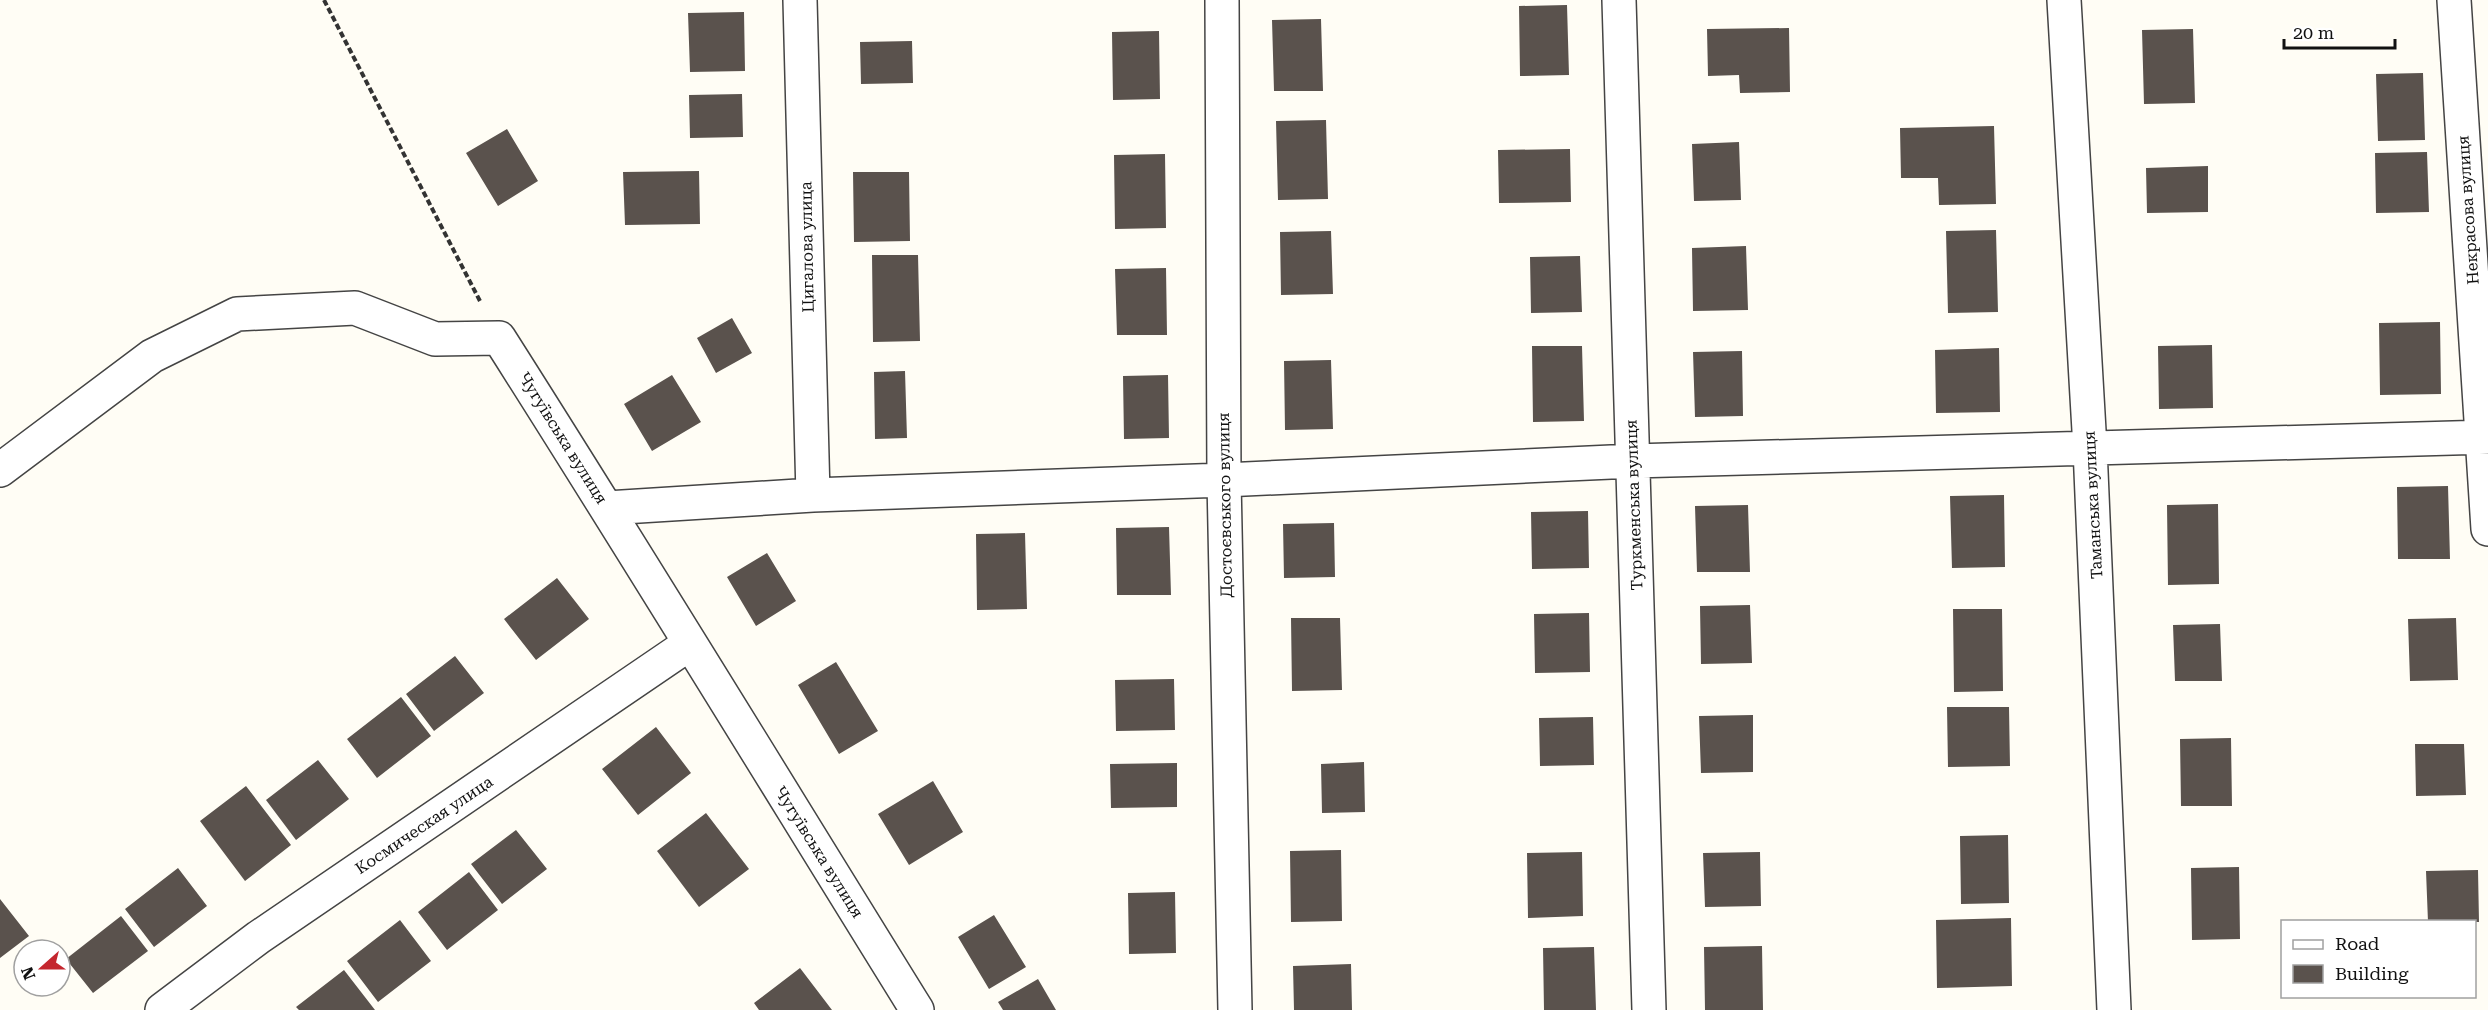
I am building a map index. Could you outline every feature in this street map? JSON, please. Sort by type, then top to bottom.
[{"type":"street","name":"Цигалова улица","points":[[800,0],[813,495]]},
{"type":"street","name":"Достоєвського вулиця","points":[[1222,0],[1224,480],[1235,1010]]},
{"type":"street","name":"Туркменська вулиця","points":[[1619,0],[1649,1010]]},
{"type":"street","name":"Таманська вулиця","points":[[2064,0],[2090,448],[2114,1010]]},
{"type":"street","name":"Некрасова вулиця","points":[[2454,0],[2485,437],[2488,528]]},
{"type":"street","points":[[0,470],[152,356],[237,314],[355,308],[435,339],[499,338]]},
{"type":"street","name":"Чугуївська вулиця","points":[[499,338],[607,508],[917,1010]]},
{"type":"street","points":[[607,508],[813,495],[1224,480],[1633,461],[2485,437]]},
{"type":"street","name":"Космическая улица","points":[[162,1010],[259,937],[689,644]]},
{"type":"path","points":[[324,0],[499,338]]},
{"type":"building","points":[[1567,5],[1569,75],[1520,76],[1519,6]]},
{"type":"building","points":[[744,12],[745,71],[690,72],[688,13]]},
{"type":"building","points":[[1321,19],[1323,91],[1274,91],[1272,20]]},
{"type":"building","points":[[1789,28],[1790,92],[1740,93],[1739,75],[1708,76],[1707,29]]},
{"type":"building","points":[[2193,29],[2195,103],[2144,104],[2142,30]]},
{"type":"building","points":[[1159,31],[1160,99],[1113,100],[1112,32]]},
{"type":"building","points":[[912,41],[913,83],[861,84],[860,42]]},
{"type":"building","points":[[2423,73],[2425,140],[2378,141],[2376,74]]},
{"type":"building","points":[[742,94],[743,137],[690,138],[689,95]]},
{"type":"building","points":[[1326,120],[1328,199],[1278,200],[1276,121]]},
{"type":"building","points":[[1994,126],[1996,204],[1939,205],[1938,178],[1901,178],[1900,128]]},
{"type":"building","points":[[507,129],[538,181],[498,206],[466,153]]},
{"type":"building","points":[[1739,142],[1741,200],[1694,201],[1692,144]]},
{"type":"building","points":[[1570,149],[1571,202],[1499,203],[1498,150]]},
{"type":"building","points":[[2427,152],[2429,212],[2376,213],[2375,153]]},
{"type":"building","points":[[1165,154],[1166,228],[1115,229],[1114,155]]},
{"type":"building","points":[[2208,166],[2208,212],[2147,213],[2146,168]]},
{"type":"building","points":[[699,171],[700,224],[625,225],[623,172]]},
{"type":"building","points":[[853,172],[909,172],[910,241],[854,242]]},
{"type":"building","points":[[1996,230],[1998,312],[1948,313],[1946,231]]},
{"type":"building","points":[[1331,231],[1333,294],[1281,295],[1280,232]]},
{"type":"building","points":[[1746,246],[1748,310],[1693,311],[1692,248]]},
{"type":"building","points":[[872,255],[918,255],[920,341],[873,342]]},
{"type":"building","points":[[1580,256],[1582,312],[1531,313],[1530,257]]},
{"type":"building","points":[[1166,268],[1167,335],[1117,335],[1115,269]]},
{"type":"building","points":[[732,318],[752,353],[716,373],[697,338]]},
{"type":"building","points":[[2440,322],[2441,394],[2380,395],[2379,323]]},
{"type":"building","points":[[2212,345],[2213,408],[2159,409],[2158,346]]},
{"type":"building","points":[[1532,346],[1582,346],[1584,421],[1533,422]]},
{"type":"building","points":[[1999,348],[2000,412],[1936,413],[1935,350]]},
{"type":"building","points":[[1742,351],[1743,416],[1695,417],[1693,352]]},
{"type":"building","points":[[1331,360],[1333,429],[1285,430],[1284,361]]},
{"type":"building","points":[[905,371],[907,438],[875,439],[874,372]]},
{"type":"building","points":[[672,375],[701,422],[652,451],[624,404]]},
{"type":"building","points":[[1168,375],[1169,438],[1124,439],[1123,376]]},
{"type":"building","points":[[2448,486],[2450,559],[2398,559],[2397,487]]},
{"type":"building","points":[[2004,495],[2005,567],[1952,568],[1950,496]]},
{"type":"building","points":[[2218,504],[2219,584],[2168,585],[2167,505]]},
{"type":"building","points":[[1748,505],[1750,572],[1697,572],[1695,506]]},
{"type":"building","points":[[1588,511],[1589,568],[1532,569],[1531,512]]},
{"type":"building","points":[[1334,523],[1335,577],[1284,578],[1283,524]]},
{"type":"building","points":[[1169,527],[1171,595],[1117,595],[1116,528]]},
{"type":"building","points":[[1025,533],[1027,609],[977,610],[976,534]]},
{"type":"building","points":[[767,553],[796,601],[756,626],[727,577]]},
{"type":"building","points":[[557,578],[589,619],[536,660],[504,619]]},
{"type":"building","points":[[1750,605],[1752,663],[1701,664],[1700,606]]},
{"type":"building","points":[[1953,609],[2002,609],[2003,691],[1954,692]]},
{"type":"building","points":[[1589,613],[1590,672],[1535,673],[1534,614]]},
{"type":"building","points":[[1291,618],[1340,618],[1342,690],[1292,691]]},
{"type":"building","points":[[2456,618],[2458,680],[2410,681],[2408,619]]},
{"type":"building","points":[[2220,624],[2222,681],[2175,681],[2173,625]]},
{"type":"building","points":[[455,656],[484,693],[434,731],[406,694]]},
{"type":"building","points":[[836,662],[878,731],[839,754],[798,685]]},
{"type":"building","points":[[1174,679],[1175,730],[1116,731],[1115,680]]},
{"type":"building","points":[[401,697],[431,736],[377,778],[347,739]]},
{"type":"building","points":[[1947,707],[2009,707],[2010,766],[1948,767]]},
{"type":"building","points":[[1753,715],[1753,772],[1701,773],[1699,716]]},
{"type":"building","points":[[1593,717],[1594,765],[1540,766],[1539,718]]},
{"type":"building","points":[[656,727],[691,773],[638,815],[602,769]]},
{"type":"building","points":[[2231,738],[2232,806],[2181,806],[2180,739]]},
{"type":"building","points":[[2415,744],[2464,744],[2466,795],[2416,796]]},
{"type":"building","points":[[318,760],[349,799],[296,840],[266,800]]},
{"type":"building","points":[[1364,762],[1365,812],[1322,813],[1321,764]]},
{"type":"building","points":[[1177,763],[1177,807],[1111,808],[1110,764]]},
{"type":"building","points":[[933,781],[963,832],[909,865],[878,814]]},
{"type":"building","points":[[246,786],[291,845],[245,881],[200,821]]},
{"type":"building","points":[[706,813],[749,869],[699,907],[657,851]]},
{"type":"building","points":[[516,830],[547,869],[502,904],[471,864]]},
{"type":"building","points":[[2008,835],[2009,903],[1961,904],[1960,836]]},
{"type":"building","points":[[1341,850],[1342,921],[1291,922],[1290,851]]},
{"type":"building","points":[[1582,852],[1583,916],[1528,918],[1527,853]]},
{"type":"building","points":[[1760,852],[1761,906],[1705,907],[1703,853]]},
{"type":"building","points":[[2239,867],[2240,939],[2192,940],[2191,868]]},
{"type":"building","points":[[178,868],[207,906],[154,947],[125,909]]},
{"type":"building","points":[[2478,870],[2479,922],[2476,920],[2428,920],[2426,871]]},
{"type":"building","points":[[469,872],[498,910],[447,950],[418,912]]},
{"type":"building","points":[[1175,892],[1176,953],[1129,954],[1128,893]]},
{"type":"building","points":[[0,899],[29,936],[12,938],[12,949],[0,958]]},
{"type":"building","points":[[994,915],[1026,967],[989,989],[958,937]]},
{"type":"building","points":[[121,916],[148,951],[93,993],[72,967],[72,954]]},
{"type":"building","points":[[2011,918],[2012,986],[1937,988],[1936,920]]},
{"type":"building","points":[[400,920],[431,961],[378,1002],[347,961]]},
{"type":"building","points":[[1762,946],[1763,1010],[1705,1010],[1704,947]]},
{"type":"building","points":[[1594,947],[1596,1010],[1544,1010],[1543,948]]},
{"type":"building","points":[[1351,964],[1352,1010],[1294,1010],[1293,966]]},
{"type":"building","points":[[800,968],[832,1010],[759,1010],[754,1003]]},
{"type":"building","points":[[344,970],[375,1010],[299,1010],[296,1007]]},
{"type":"building","points":[[1038,979],[1056,1010],[1003,1010],[998,1002]]}]
